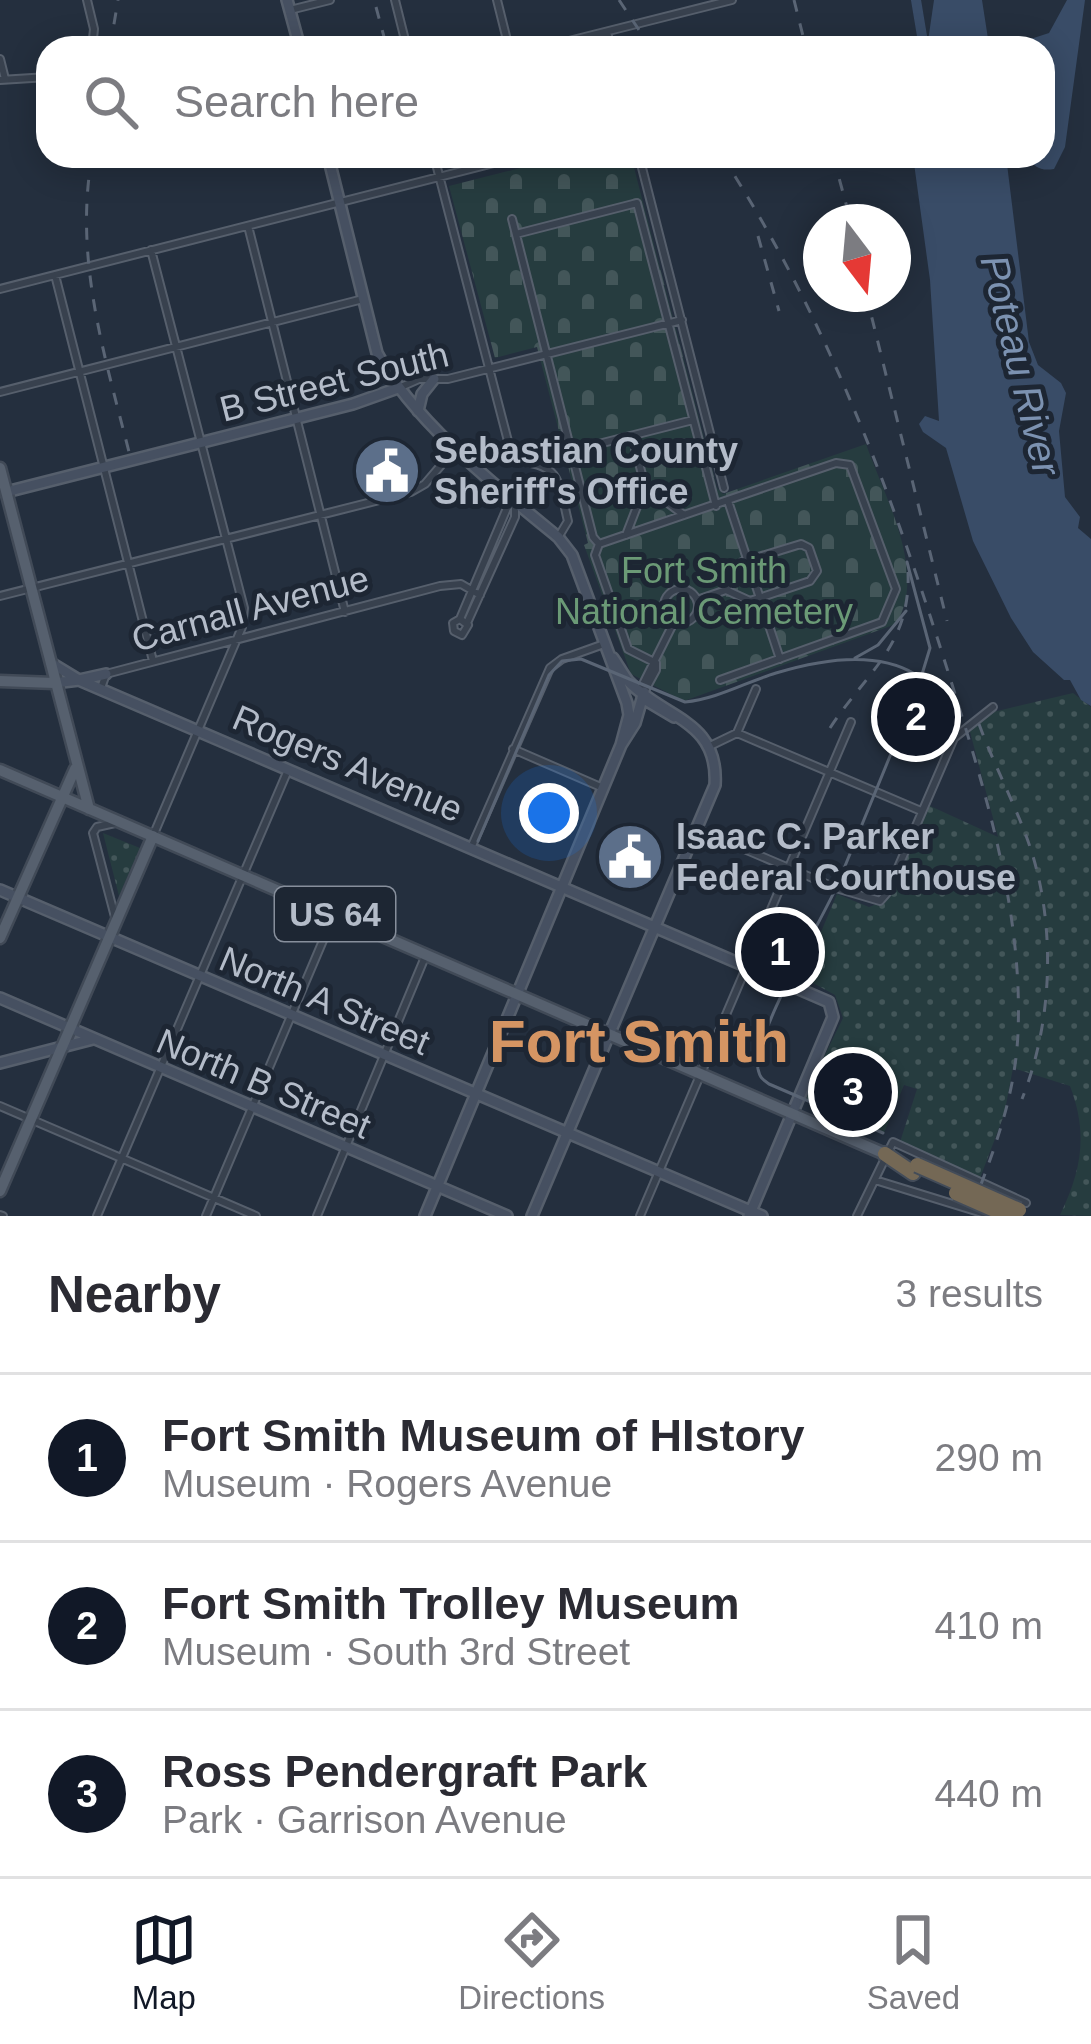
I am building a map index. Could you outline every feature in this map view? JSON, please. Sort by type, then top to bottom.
[{"type":"highway","name":"US 64","points":[[889,1148],[915,1169],[1008,1216]]},
{"type":"highway","name":"US 64","points":[[915,1169],[1029,1209]]},
{"type":"main road","points":[[0,468],[89,809]]},
{"type":"main road","points":[[0,681],[54,683]]},
{"type":"main road","points":[[0,938],[74,776],[75,760]]},
{"type":"main road","points":[[0,770],[62,797]]},
{"type":"main road","name":"US 64","points":[[62,797],[792,1111],[889,1148]]},
{"type":"main road","points":[[0,1191],[153,836]]},
{"type":"street","points":[[87,0],[93,36]]},
{"type":"street","points":[[297,36],[289,5],[330,0]]},
{"type":"street","points":[[395,0],[404,36]]},
{"type":"street","points":[[497,0],[506,36]]},
{"type":"street","points":[[590,36],[732,0]]},
{"type":"street","points":[[607,32],[608,36]]},
{"type":"street","points":[[0,59],[2,80],[36,78]]},
{"type":"street","points":[[331,168],[377,353],[398,388],[456,447],[558,537],[578,564],[613,658],[658,711]]},
{"type":"street","points":[[437,168],[512,452],[526,464],[550,471],[557,481],[568,521],[558,537]]},
{"type":"street","points":[[0,289],[474,168]]},
{"type":"street","points":[[642,168],[724,488]]},
{"type":"street","points":[[516,234],[637,203],[716,506]]},
{"type":"street","points":[[512,219],[593,537],[599,544]]},
{"type":"street","points":[[248,226],[345,612]]},
{"type":"street","points":[[151,250],[244,608],[242,627],[153,836]]},
{"type":"street","points":[[55,275],[153,661]]},
{"type":"street","points":[[0,392],[363,298]]},
{"type":"street","name":"B Street South","points":[[3,493],[296,418],[419,380],[488,369],[682,320]]},
{"type":"street","points":[[418,411],[422,394],[434,379]]},
{"type":"street","points":[[572,451],[694,420]]},
{"type":"street","points":[[626,535],[644,486],[632,436]]},
{"type":"street","points":[[0,596],[416,490],[456,447]]},
{"type":"street","points":[[599,544],[847,462],[854,470],[896,589],[895,598],[878,625],[720,680]]},
{"type":"street","points":[[644,486],[684,515]]},
{"type":"street","points":[[516,500],[515,517],[464,621],[471,588],[507,508],[516,500]]},
{"type":"street","points":[[728,501],[781,659]]},
{"type":"street","points":[[599,544],[595,555],[628,649],[656,663]]},
{"type":"street","points":[[697,600],[726,590],[742,562],[801,544],[809,548],[817,571],[811,580],[750,601],[726,590]]},
{"type":"street","name":"Carnall Avenue","points":[[54,683],[79,680],[101,689],[106,674],[153,661],[440,586],[456,583],[471,588]]},
{"type":"street","points":[[471,588],[480,595]]},
{"type":"street","points":[[674,622],[664,612],[669,594],[684,590],[697,600]]},
{"type":"street","points":[[674,622],[693,619],[697,600]]},
{"type":"street","points":[[425,1216],[560,887],[637,717],[637,691],[656,670],[674,622]]},
{"type":"street","points":[[471,848],[554,664],[608,643]]},
{"type":"street","points":[[613,658],[611,665],[628,710],[621,746]]},
{"type":"street","points":[[49,662],[79,680],[106,674]]},
{"type":"street","name":"Rogers Avenue","points":[[101,689],[824,999],[833,1007],[833,1017],[792,1111]]},
{"type":"street","points":[[710,747],[737,733],[756,689]]},
{"type":"street","points":[[532,1216],[715,785],[710,747],[679,718],[637,691]]},
{"type":"street","points":[[697,829],[880,901],[954,738],[993,707]]},
{"type":"street","points":[[637,717],[649,710],[679,718]]},
{"type":"street","points":[[640,1216],[851,722]]},
{"type":"street","points":[[737,733],[921,811]]},
{"type":"street","points":[[513,749],[603,788]]},
{"type":"street","points":[[98,1216],[288,770]]},
{"type":"street","points":[[116,921],[93,833],[97,827],[120,822]]},
{"type":"street","name":"North A Street","points":[[0,890],[754,1214]]},
{"type":"street","points":[[206,1216],[334,914]]},
{"type":"street","points":[[317,1216],[427,953]]},
{"type":"street","name":"North B Street","points":[[0,998],[507,1216]]},
{"type":"street","points":[[0,1064],[93,1039]]},
{"type":"street","points":[[0,1106],[256,1216]]},
{"type":"street","points":[[754,1214],[792,1111]]},
{"type":"street","points":[[857,1216],[889,1148],[978,1182],[1029,1209]]},
{"type":"street","points":[[873,1180],[992,1216]]},
{"type":"street","points":[[964,1216],[978,1182]]},
{"type":"green space","name":"Fort Smith National Cemetery","points":[[520,168],[634,168],[717,488],[723,494],[866,444],[905,558],[905,603],[896,624],[684,701],[631,674],[584,545],[588,543],[537,347],[495,358],[449,186]]},
{"type":"green space","points":[[1073,693],[1091,707],[1091,1216],[1060,1215],[1080,1151],[1079,1120],[1070,1086],[1013,1068],[1004,1115],[980,1178],[900,1142],[917,1089],[904,1085],[884,1133],[804,1098],[843,1018],[835,995],[802,977],[837,894],[869,907],[887,900],[928,805],[998,837],[969,728],[989,713]]},
{"type":"green space","points":[[103,833],[140,848],[119,896]]},
{"type":"water","points":[[934,0],[982,0],[988,36],[929,36]]},
{"type":"water","points":[[1067,0],[1085,0],[1065,147],[1055,167],[1055,36],[1040,36],[1049,33]]},
{"type":"water","points":[[915,168],[1007,168],[1029,342],[1038,365],[1066,393],[1059,431],[1065,497],[1080,517],[1078,528],[1091,539],[1091,706],[1081,700],[1070,680],[1064,680],[1033,652],[1011,618],[973,541],[946,448],[919,424],[925,416],[939,421],[930,280]]},
{"type":"waterway","name":"Poteau River","points":[[916,0],[922,36]]},
{"type":"tram line","points":[[907,562],[930,648],[916,694]]},
{"type":"tram line","points":[[855,658],[878,645],[906,611]]},
{"type":"tram line","points":[[478,841],[549,675],[562,661],[581,659],[685,702],[828,661],[882,662],[915,674],[915,695],[836,888],[776,1007],[759,1054],[759,1072],[769,1084],[883,1133]]},
{"type":"railway","points":[[112,36],[118,0]]},
{"type":"railway","points":[[619,0],[643,36]]},
{"type":"railway","points":[[794,0],[803,36]]},
{"type":"railway","points":[[376,7],[384,36]]},
{"type":"railway","points":[[90,168],[87,232],[94,306],[129,452]]},
{"type":"railway","points":[[729,168],[794,280],[880,475],[950,678],[999,853],[1015,943],[1016,1058],[1001,1127],[969,1216]]},
{"type":"railway","points":[[836,168],[846,204]]},
{"type":"railway","points":[[758,236],[779,311]]},
{"type":"railway","points":[[870,312],[947,621]]},
{"type":"railway","points":[[830,728],[894,639],[907,597],[908,572]]},
{"type":"railway","points":[[979,724],[1026,837],[1045,914],[1045,1009],[1022,1099]]},
{"type":"place","name":"Sebastian County Sheriff's Office","points":[[387,471]]},
{"type":"place","name":"Fort Smith Trolley Museum","points":[[916,717]]},
{"type":"place","name":"Isaac C. Parker Federal Courthouse","points":[[630,857]]},
{"type":"place","name":"Fort Smith Museum of HIstory","points":[[780,952]]},
{"type":"place","name":"Ross Pendergraft Park","points":[[853,1092]]},
{"type":"district","name":"Fort Smith","points":[[639,1041]]}]
